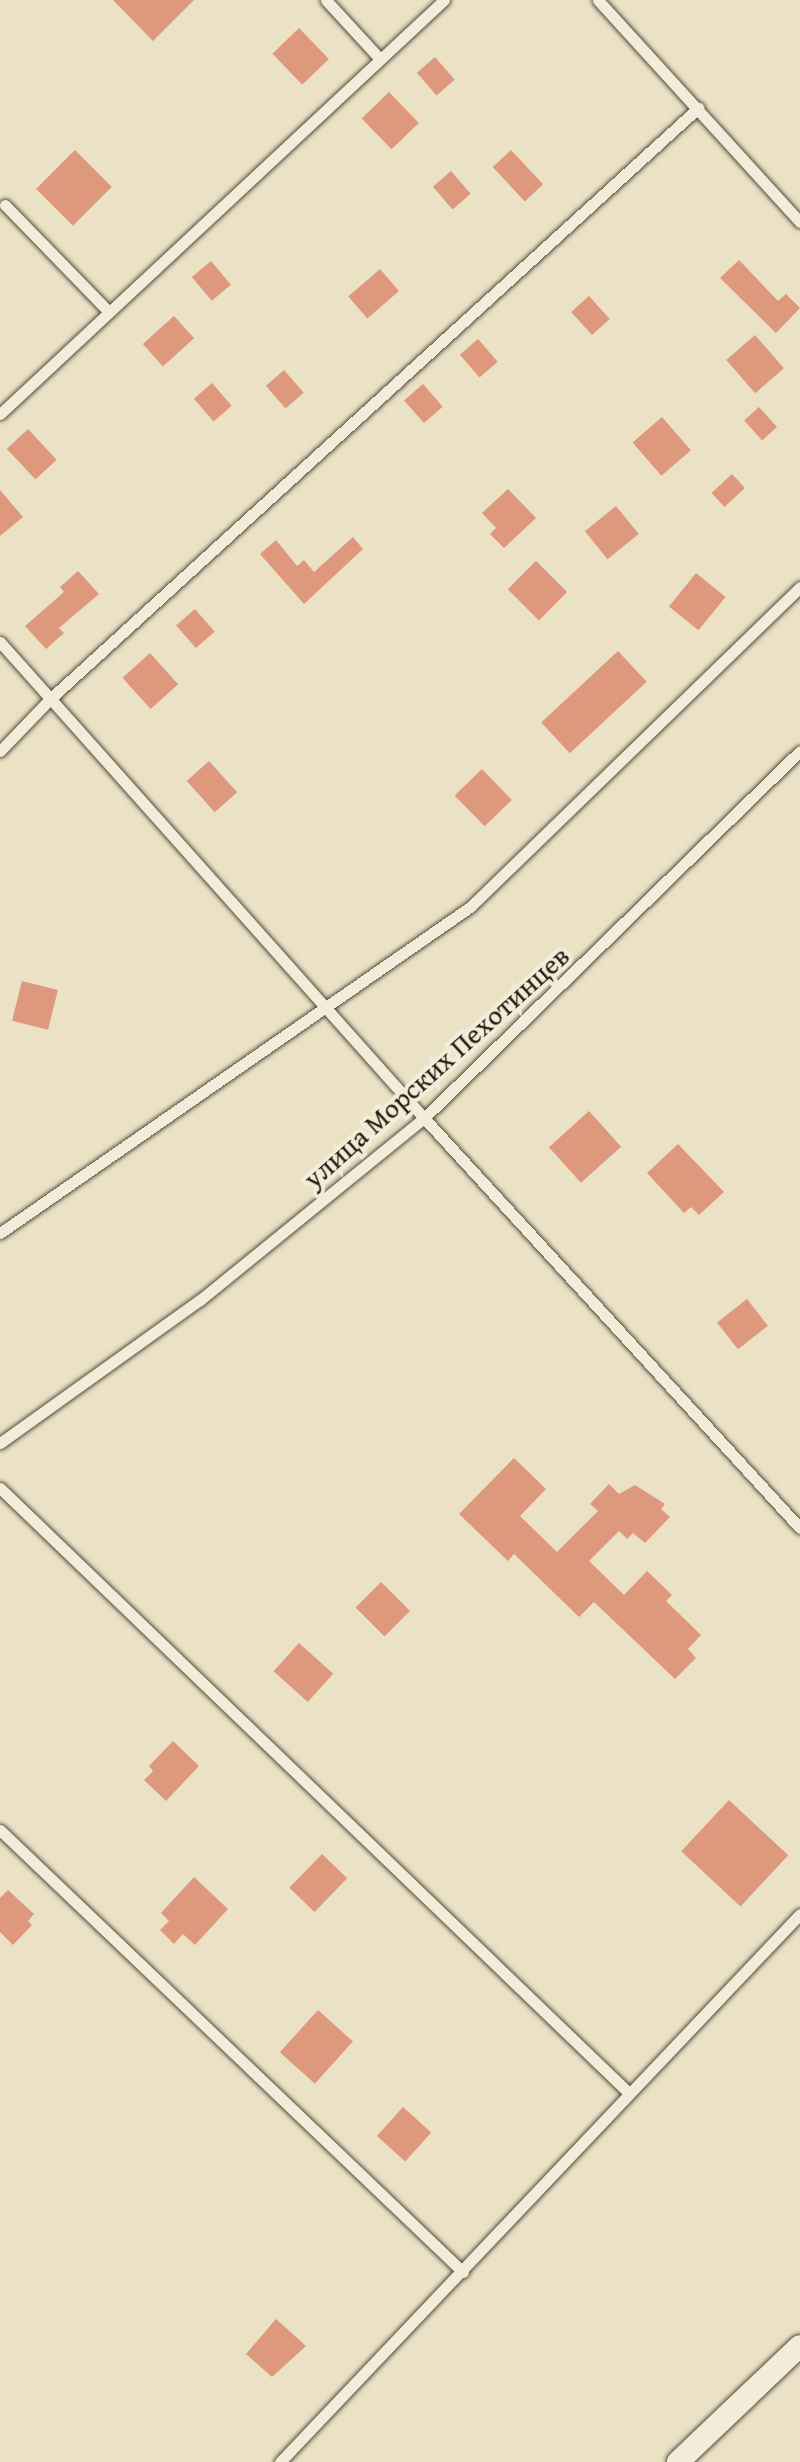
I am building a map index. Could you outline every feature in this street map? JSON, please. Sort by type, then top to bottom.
[{"type":"street","points":[[678,2462],[800,2346]]},
{"type":"lane","points":[[326,0],[380,59]]},
{"type":"lane","points":[[0,414],[444,0]]},
{"type":"lane","points":[[598,0],[800,222]]},
{"type":"lane","points":[[0,751],[51,698],[698,108]]},
{"type":"lane","points":[[5,205],[109,312]]},
{"type":"lane","points":[[0,1233],[470,907],[800,587]]},
{"type":"lane","points":[[0,642],[424,1118],[800,1528]]},
{"type":"lane","name":"улица Морских Пехотинцев","points":[[0,1443],[200,1300],[424,1118],[800,751]]},
{"type":"lane","points":[[0,1488],[629,2093]]},
{"type":"lane","points":[[0,1830],[463,2272]]},
{"type":"lane","points":[[280,2462],[800,1914]]},
{"type":"building","points":[[113,0],[194,0],[153,41]]},
{"type":"building","points":[[299,28],[329,59],[302,85],[272,54]]},
{"type":"building","points":[[435,57],[455,80],[437,95],[417,73]]},
{"type":"building","points":[[389,92],[419,123],[392,149],[362,118]]},
{"type":"building","points":[[75,150],[112,187],[73,226],[36,189]]},
{"type":"building","points":[[511,150],[543,184],[525,201],[493,167]]},
{"type":"building","points":[[451,171],[471,194],[453,209],[433,187]]},
{"type":"building","points":[[739,260],[778,301],[786,294],[800,308],[776,333],[720,278]]},
{"type":"building","points":[[211,261],[231,285],[212,301],[192,277]]},
{"type":"building","points":[[380,269],[399,291],[367,318],[348,297]]},
{"type":"building","points":[[589,296],[610,319],[592,335],[571,312]]},
{"type":"building","points":[[174,316],[194,338],[163,366],[143,344]]},
{"type":"building","points":[[755,335],[784,368],[755,393],[726,360]]},
{"type":"building","points":[[478,339],[498,362],[480,377],[460,355]]},
{"type":"building","points":[[284,370],[304,393],[286,408],[266,386]]},
{"type":"building","points":[[212,383],[232,406],[214,421],[194,399]]},
{"type":"building","points":[[423,384],[443,407],[424,423],[404,400]]},
{"type":"building","points":[[759,407],[777,427],[762,440],[744,420]]},
{"type":"building","points":[[662,417],[691,450],[661,476],[633,443]]},
{"type":"building","points":[[28,429],[57,460],[35,479],[7,449]]},
{"type":"building","points":[[732,474],[745,488],[724,507],[712,493]]},
{"type":"building","points":[[508,489],[536,518],[504,548],[490,534],[496,528],[482,513]]},
{"type":"building","points":[[0,490],[23,517],[0,536]]},
{"type":"building","points":[[616,506],[639,534],[608,559],[585,531]]},
{"type":"building","points":[[353,537],[363,549],[304,604],[260,554],[276,540],[297,566],[304,560],[314,572]]},
{"type":"building","points":[[536,561],[567,592],[539,620],[508,589]]},
{"type":"building","points":[[78,571],[99,594],[59,628],[64,633],[46,649],[25,626],[64,592],[60,587]]},
{"type":"building","points":[[696,573],[726,597],[698,630],[669,606]]},
{"type":"building","points":[[195,609],[215,632],[196,648],[176,625]]},
{"type":"building","points":[[618,651],[647,682],[570,753],[541,723]]},
{"type":"building","points":[[150,653],[178,684],[151,709],[123,678]]},
{"type":"building","points":[[209,761],[237,792],[215,812],[187,781]]},
{"type":"building","points":[[482,769],[512,800],[485,826],[455,795]]},
{"type":"building","points":[[22,981],[58,990],[48,1030],[12,1021]]},
{"type":"building","points":[[589,1111],[621,1147],[581,1183],[549,1147]]},
{"type":"building","points":[[678,1144],[724,1192],[699,1215],[691,1207],[684,1213],[647,1173]]},
{"type":"building","points":[[747,1299],[768,1326],[738,1349],[717,1322]]},
{"type":"building","points":[[514,1458],[546,1489],[520,1516],[557,1552],[598,1511],[590,1504],[609,1484],[619,1494],[635,1485],[665,1504],[661,1509],[670,1517],[645,1543],[633,1533],[627,1539],[619,1531],[589,1561],[624,1595],[647,1571],[672,1595],[666,1601],[701,1635],[688,1649],[696,1658],[675,1679],[594,1602],[579,1617],[514,1554],[508,1561],[459,1514]]},
{"type":"building","points":[[381,1582],[410,1611],[385,1636],[356,1607]]},
{"type":"building","points":[[299,1643],[333,1674],[308,1702],[274,1671]]},
{"type":"building","points":[[173,1741],[199,1766],[166,1801],[144,1780],[153,1771],[149,1766]]},
{"type":"building","points":[[729,1800],[788,1855],[740,1906],[681,1851]]},
{"type":"building","points":[[322,1854],[347,1878],[315,1912],[289,1888]]},
{"type":"building","points":[[194,1877],[228,1909],[195,1945],[183,1934],[174,1944],[160,1930],[169,1921],[161,1913]]},
{"type":"building","points":[[8,1890],[34,1914],[28,1921],[32,1925],[13,1945],[0,1932],[0,1898]]},
{"type":"building","points":[[318,2010],[353,2041],[315,2084],[280,2052]]},
{"type":"building","points":[[403,2107],[431,2132],[405,2161],[377,2136]]},
{"type":"building","points":[[276,2319],[306,2346],[272,2377],[246,2354]]}]
